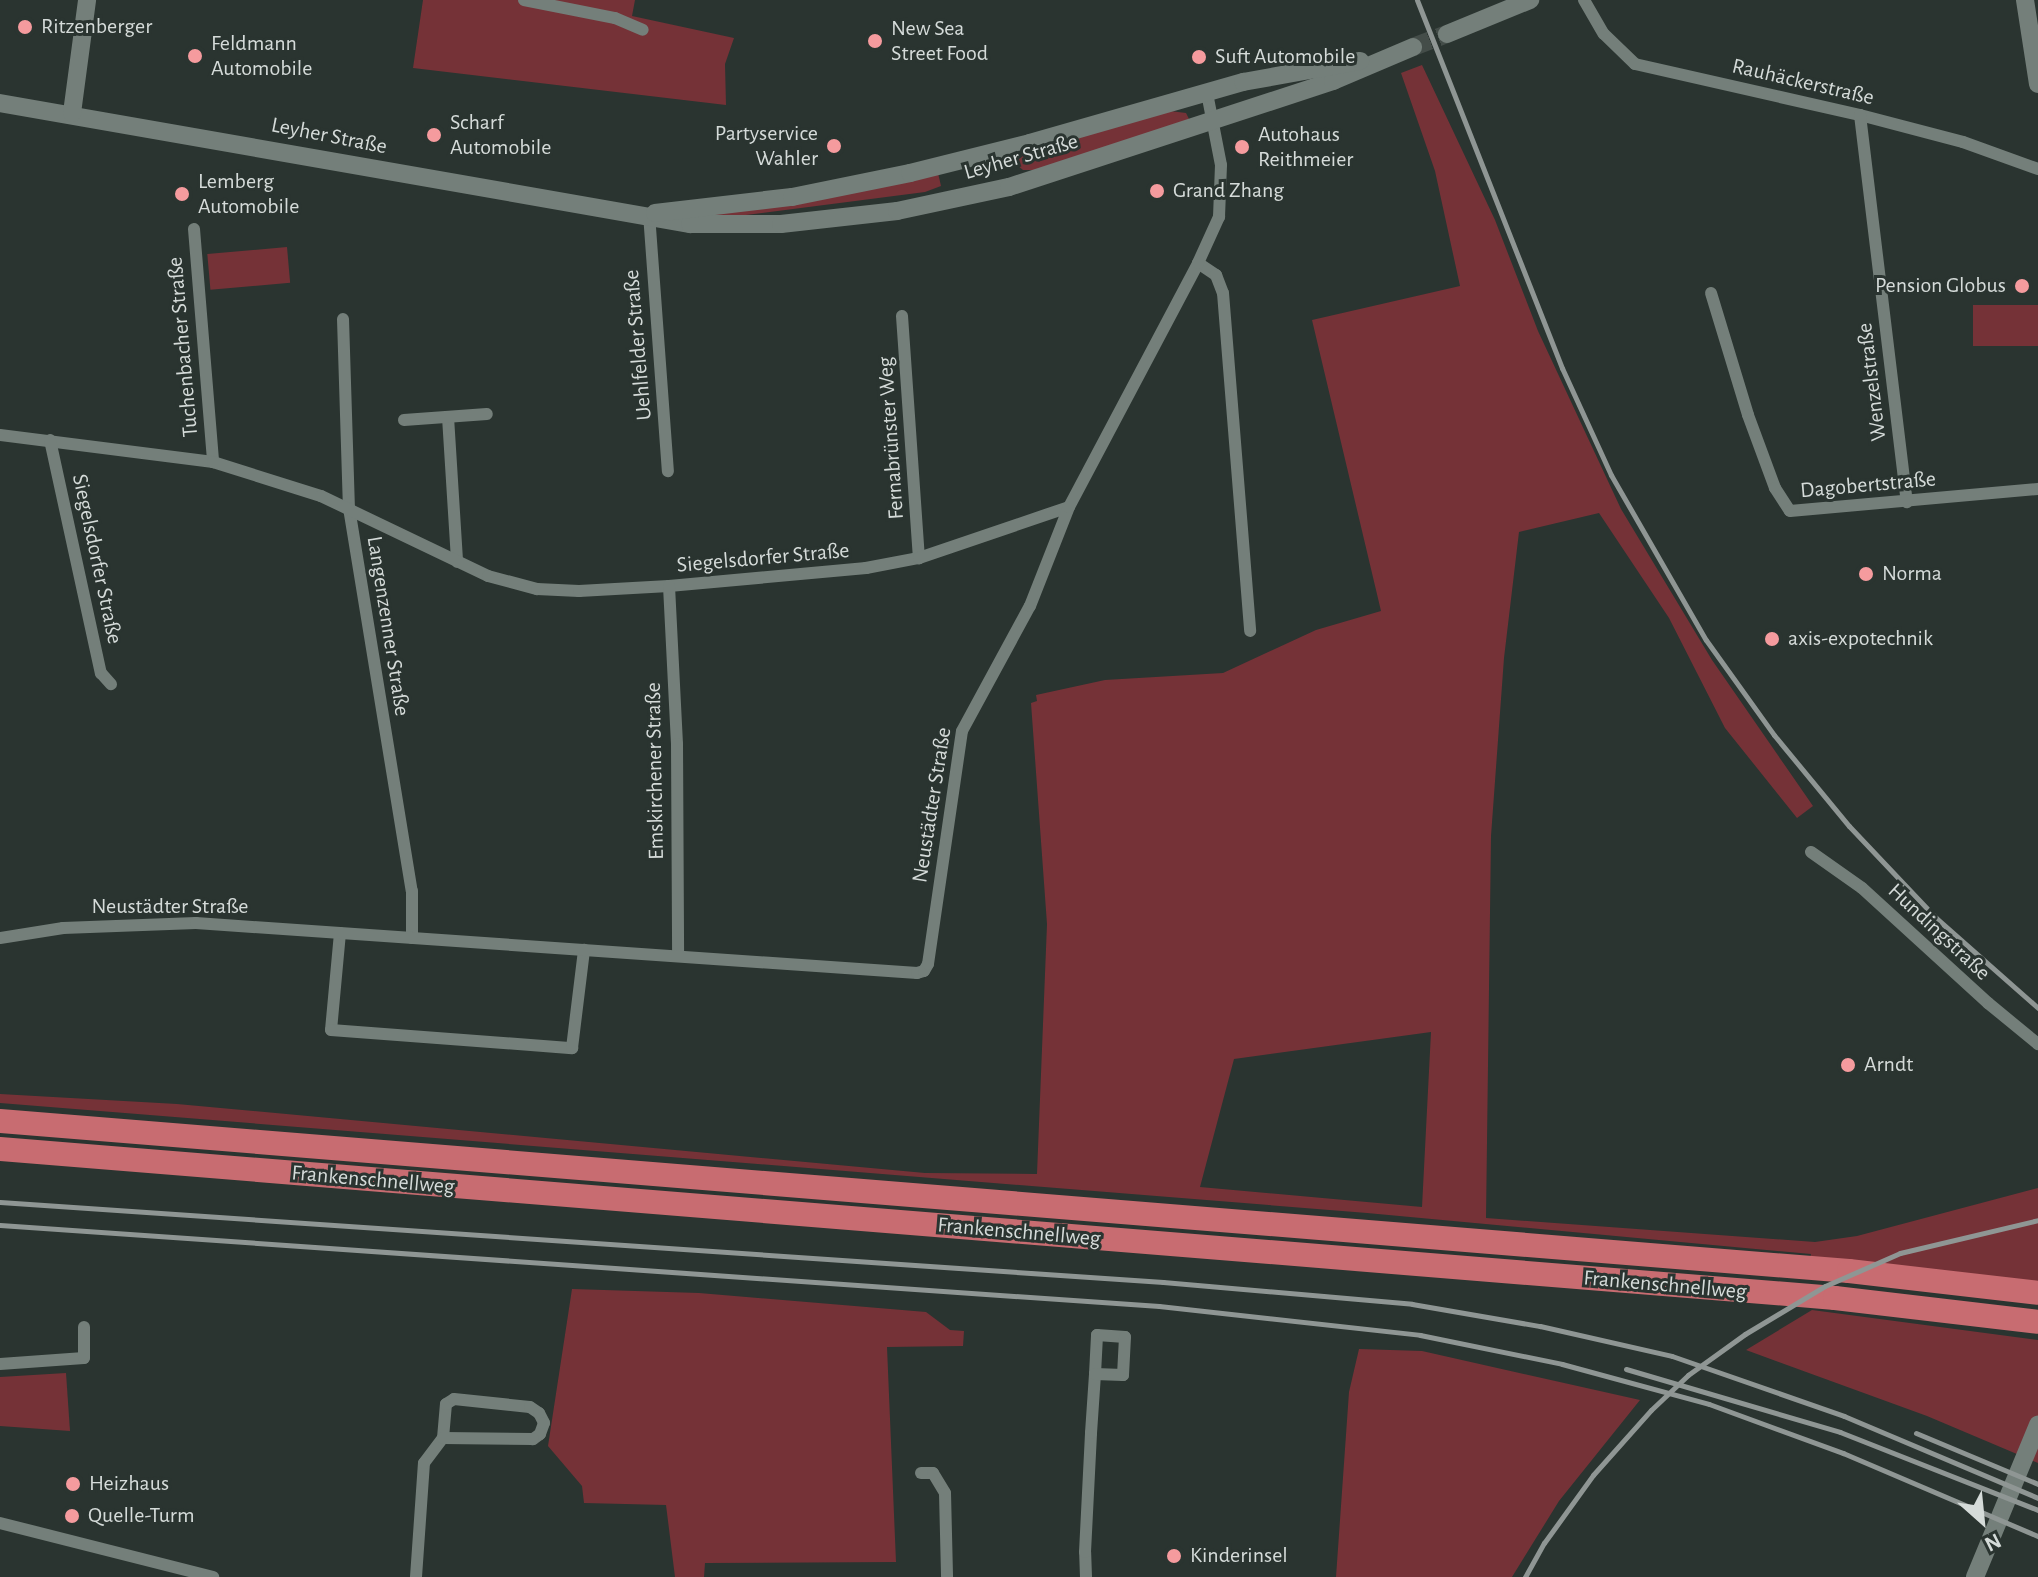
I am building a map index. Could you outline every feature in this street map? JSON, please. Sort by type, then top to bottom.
[{"type":"highway","name":"Frankenschnellweg","points":[[0,1121],[1849,1271],[2038,1293]]},
{"type":"highway","name":"Frankenschnellweg","points":[[0,1149],[1835,1298],[2038,1322]]},
{"type":"main road","points":[[72,113],[87,0]]},
{"type":"main road","points":[[1447,34],[1530,0]]},
{"type":"main road","points":[[2025,0],[2038,84]]},
{"type":"main road","name":"Leyher Straße","points":[[0,103],[72,113],[529,198],[649,214],[690,224],[738,225],[809,222],[897,211],[1009,187],[1333,81],[1413,47]]},
{"type":"main road","name":"Leyher Straße","points":[[649,214],[692,206],[792,197],[910,173],[1282,74],[1391,55]]},
{"type":"main road","points":[[1975,1577],[2038,1425]]},
{"type":"street","points":[[524,0],[615,18],[643,30]]},
{"type":"street","name":"Rauhäckerstraße","points":[[1584,0],[1604,34],[1635,64],[1860,115],[1975,146],[2038,169]]},
{"type":"street","name":"Neustädter Straße","points":[[0,938],[50,929],[146,924],[340,933],[917,973],[924,971],[928,964],[962,731],[1030,606],[1069,507],[1198,263],[1219,217],[1221,165],[1207,93]]},
{"type":"street","name":"Wenzelstraße","points":[[1860,115],[1907,502]]},
{"type":"street","name":"Uehlfelder Straße","points":[[649,214],[668,471]]},
{"type":"street","name":"Tuchenbacher Straße","points":[[194,229],[213,462]]},
{"type":"street","points":[[1198,263],[1216,275],[1223,293],[1250,631]]},
{"type":"street","name":"Dagobertstraße","points":[[1711,293],[1748,415],[1783,505],[1799,513],[2038,489]]},
{"type":"street","name":"Fernabrünster Weg","points":[[902,316],[919,558]]},
{"type":"street","name":"Langenzenner Straße","points":[[343,319],[349,508],[412,891],[412,938]]},
{"type":"street","points":[[404,420],[487,414]]},
{"type":"street","points":[[448,417],[457,562]]},
{"type":"street","name":"Siegelsdorfer Straße","points":[[0,435],[213,462],[321,496],[488,576],[537,589],[579,591],[669,586],[866,568],[919,558],[1069,507]]},
{"type":"street","name":"Siegelsdorfer Straße","points":[[50,440],[101,673],[111,684]]},
{"type":"street","name":"Emskirchener Straße","points":[[669,586],[677,744],[678,956]]},
{"type":"street","name":"Hundingstraße","points":[[1811,852],[1862,888],[1988,1003],[2038,1044]]},
{"type":"street","points":[[340,933],[331,1030],[572,1048],[584,950]]},
{"type":"street","points":[[0,1364],[84,1358],[84,1327]]},
{"type":"street","points":[[1086,1577],[1095,1374]]},
{"type":"street","points":[[416,1577],[424,1463],[443,1438],[442,1412],[446,1404],[454,1399],[530,1407],[539,1413],[544,1423],[540,1434],[533,1439],[443,1438]]},
{"type":"street","points":[[921,1473],[933,1473],[945,1493],[947,1577]]},
{"type":"street","points":[[0,1523],[124,1557],[213,1577]]},
{"type":"shaded area","points":[[423,0],[635,0],[632,16],[734,38],[725,64],[726,105],[413,68]]},
{"type":"shaded area","points":[[1422,65],[1495,220],[1538,331],[1621,509],[1712,660],[1813,806],[1797,818],[1725,728],[1669,618],[1599,513],[1519,532],[1504,658],[1491,836],[1486,1218],[1815,1242],[1857,1236],[2038,1188],[2038,1283],[1810,1259],[1811,1254],[1367,1213],[0,1103],[0,1094],[177,1104],[925,1173],[1037,1174],[1047,924],[1031,703],[1037,701],[1036,695],[1105,680],[1223,673],[1316,630],[1381,611],[1312,320],[1460,286],[1435,171],[1401,73]],"holes":[[[1431,1032],[1422,1207],[1200,1187],[1234,1059]]]},
{"type":"shaded area","points":[[1170,111],[1186,113],[1190,121],[1041,170],[1023,170],[1017,165],[1019,154]]},
{"type":"shaded area","points":[[938,173],[941,186],[925,192],[730,217],[687,213]]},
{"type":"shaded area","points":[[287,247],[290,283],[210,290],[207,254]]},
{"type":"shaded area","points":[[1973,305],[2038,305],[2038,346],[1973,346]]},
{"type":"shaded area","points":[[572,1289],[699,1293],[926,1312],[950,1330],[964,1331],[963,1346],[887,1347],[896,1562],[705,1563],[704,1577],[675,1577],[666,1505],[584,1503],[582,1486],[548,1446]]},
{"type":"shaded area","points":[[1812,1310],[2038,1340],[2038,1463],[1927,1416],[1746,1350]]},
{"type":"shaded area","points":[[1359,1349],[1422,1351],[1640,1400],[1559,1501],[1512,1577],[1336,1577],[1349,1392]]},
{"type":"shaded area","points":[[66,1373],[70,1431],[0,1426],[0,1377]]},
{"type":"tunnel","points":[[1413,47],[1447,34]]},
{"type":"railway","points":[[1417,0],[1562,368],[1611,475],[1706,640],[1774,735],[1849,826],[1936,918],[2038,1008]]},
{"type":"railway","points":[[0,1202],[1163,1282],[1412,1304],[1540,1326],[1672,1356],[1844,1416],[2038,1498]]},
{"type":"railway","points":[[1525,1577],[1544,1543],[1593,1475],[1651,1410],[1688,1375],[1745,1334],[1825,1286],[1900,1253],[2038,1220]]},
{"type":"railway","points":[[0,1225],[1159,1306],[1420,1335],[1562,1364],[1709,1404],[1843,1453],[2038,1536]]},
{"type":"railway","points":[[1626,1369],[1840,1432],[2038,1510]]},
{"type":"railway","points":[[1916,1433],[2038,1484]]},
{"type":"place","name":"Ritzenberger","points":[[25,27]]},
{"type":"place","name":"New Sea Street Food","points":[[875,41]]},
{"type":"place","name":"Feldmann Automobile","points":[[195,56]]},
{"type":"place","name":"Suft Automobile","points":[[1199,57]]},
{"type":"place","name":"Scharf Automobile","points":[[434,135]]},
{"type":"place","name":"Partyservice Wahler","points":[[834,146]]},
{"type":"place","name":"Autohaus Reithmeier","points":[[1242,147]]},
{"type":"place","name":"Grand Zhang","points":[[1157,191]]},
{"type":"place","name":"Lemberg Automobile","points":[[182,194]]},
{"type":"place","name":"Pension Globus","points":[[2022,286]]},
{"type":"place","name":"Norma","points":[[1866,574]]},
{"type":"place","name":"axis-expotechnik","points":[[1772,639]]},
{"type":"place","name":"Arndt","points":[[1848,1065]]},
{"type":"place","name":"Heizhaus","points":[[73,1484]]},
{"type":"place","name":"Quelle-Turm","points":[[72,1516]]},
{"type":"place","name":"Kinderinsel","points":[[1174,1556]]}]
